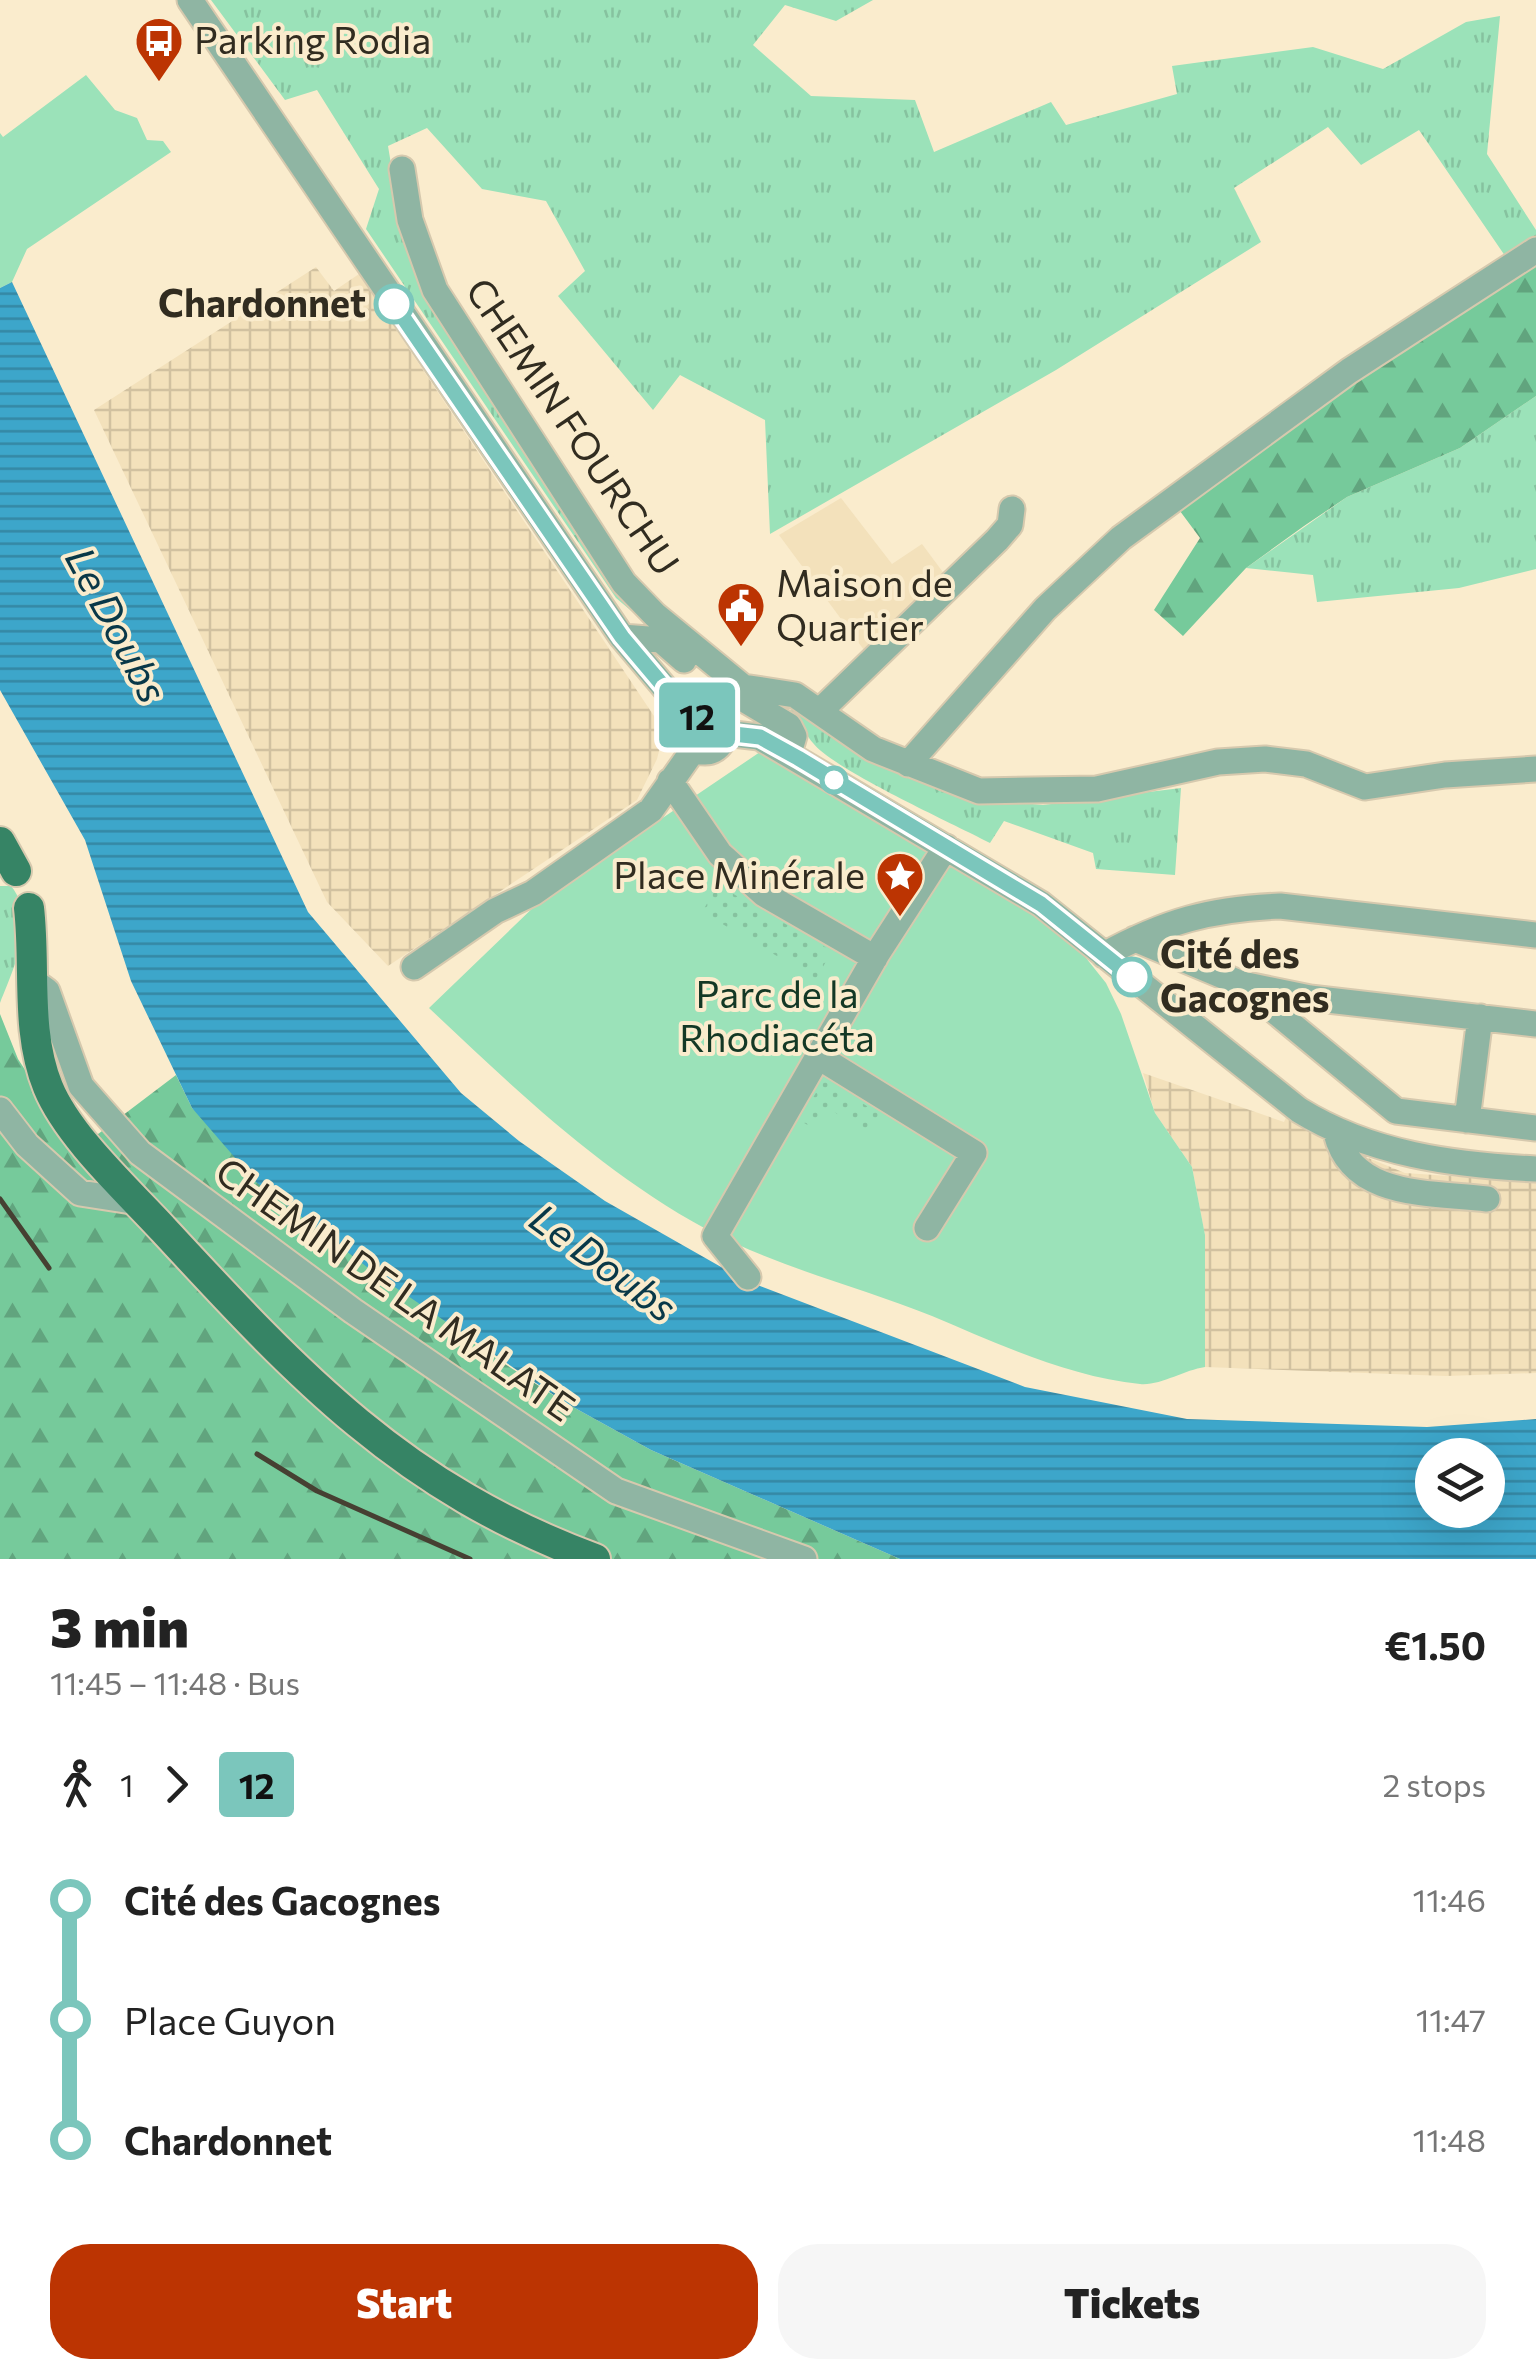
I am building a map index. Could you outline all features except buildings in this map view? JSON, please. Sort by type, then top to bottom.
[{"type":"main road","points":[[0,842],[16,871]]},
{"type":"main road","points":[[29,908],[40,1062],[55,1104],[138,1202],[307,1382],[374,1440],[468,1501],[595,1559]]},
{"type":"street","points":[[190,0],[622,637],[691,719]]},
{"type":"street","name":"CHEMIN FOURCHU","points":[[402,168],[410,220],[436,290],[624,582],[654,615],[741,691]]},
{"type":"street","points":[[908,764],[1045,610],[1121,538],[1350,371],[1536,250]]},
{"type":"street","points":[[820,711],[997,540],[1010,526],[1012,509]]},
{"type":"street","points":[[622,637],[661,640],[709,681],[741,691],[785,691],[873,749],[979,790],[1013,794],[1097,789],[1218,762],[1265,759],[1306,764],[1365,787],[1445,775],[1536,769]]},
{"type":"street","points":[[741,691],[793,730],[788,753]]},
{"type":"street","points":[[702,714],[716,716],[725,733],[721,744],[711,752],[694,749],[686,738],[691,719],[702,714]]},
{"type":"street","points":[[725,733],[760,737],[1041,904],[1294,1121],[1426,1158],[1536,1169]]},
{"type":"street","points":[[414,967],[495,911],[533,892],[651,810],[694,749]]},
{"type":"street","points":[[670,781],[720,854],[764,894],[875,958]]},
{"type":"street","points":[[748,1277],[715,1236],[875,958],[946,847]]},
{"type":"street","points":[[1104,955],[1188,916],[1280,906],[1536,935]]},
{"type":"street","points":[[1134,938],[1242,984],[1310,998],[1536,1024]]},
{"type":"street","name":"CHEMIN DE LA MALATE","points":[[32,980],[47,991],[80,1086],[146,1149],[353,1311],[616,1491],[804,1559]]},
{"type":"street","points":[[1242,984],[1396,1111],[1536,1128]]},
{"type":"street","points":[[1467,1120],[1480,1016]]},
{"type":"street","points":[[819,1058],[974,1153],[928,1228]]},
{"type":"street","points":[[0,1110],[27,1145],[80,1192],[138,1202]]},
{"type":"street","points":[[1336,1133],[1345,1160],[1355,1171],[1384,1186],[1487,1200]]},
{"type":"shaded area","points":[[316,267],[334,291],[359,274],[664,731],[657,759],[637,800],[388,966],[327,902],[94,410]]},
{"type":"shaded area","points":[[841,498],[892,564],[922,544],[948,579],[864,650],[779,535]]},
{"type":"shaded area","points":[[1143,1073],[1284,1122],[1288,1113],[1361,1155],[1405,1173],[1536,1182],[1536,1373],[1446,1376],[1205,1367],[1205,1235],[1192,1167],[1155,1113]]},
{"type":"green space","points":[[211,0],[873,0],[836,21],[785,5],[753,45],[811,96],[915,100],[934,152],[1051,102],[1066,125],[1177,94],[1172,66],[1313,47],[1383,69],[1466,22],[1500,16],[1487,154],[1536,230],[1536,255],[1514,269],[1419,130],[1361,165],[1328,127],[1234,188],[1261,242],[1056,370],[770,534],[765,420],[680,375],[653,410],[558,296],[585,271],[546,201],[482,189],[427,128],[388,146],[404,242],[435,309],[654,630],[616,598],[366,229],[379,189],[317,90],[285,100]]},
{"type":"green space","points":[[86,75],[115,110],[137,118],[147,140],[163,141],[171,152],[27,249],[12,282],[0,288],[0,133],[3,137]]},
{"type":"green space","points":[[1536,255],[1536,396],[1460,448],[1347,497],[1304,526],[1246,568],[1183,636],[1154,610],[1200,538],[1177,507]]},
{"type":"green space","points":[[1536,396],[1536,569],[1459,588],[1317,602],[1313,575],[1246,568],[1347,497],[1460,448]]},
{"type":"green space","points":[[795,705],[855,753],[958,797],[1043,805],[1181,788],[1175,875],[1096,869],[1093,853],[1004,821],[990,843],[825,754],[789,714]]},
{"type":"green space","name":"Parc de la Rhodiacéta","points":[[760,752],[1024,908],[1082,953],[1106,983],[1121,1014],[1155,1113],[1192,1167],[1205,1235],[1205,1367],[1148,1384],[1087,1374],[1033,1358],[734,1243],[630,1182],[527,1099],[429,1008],[540,901]]},
{"type":"green space","points":[[718,885],[832,951],[816,979],[702,912]]},
{"type":"green space","points":[[0,886],[11,886],[19,899],[23,928],[0,1003]]},
{"type":"green space","points":[[0,1014],[18,1059],[77,1150],[176,1075],[192,1108],[477,1346],[564,1402],[651,1450],[900,1559],[0,1559]]},
{"type":"green space","points":[[824,1080],[880,1114],[868,1133],[831,1110],[818,1131],[799,1120]]},
{"type":"water","name":"Le Doubs","points":[[12,282],[308,912],[461,1093],[519,1141],[605,1201],[744,1280],[1025,1387],[1187,1419],[1427,1427],[1536,1419],[1536,1559],[900,1559],[651,1450],[564,1402],[380,1277],[256,1182],[192,1108],[131,981],[85,840],[0,690],[0,288]]},
{"type":"railway","points":[[0,1199],[49,1268]]},
{"type":"railway","points":[[257,1454],[317,1491],[470,1559]]},
{"type":"bus line","name":"12","points":[[394,304],[622,637],[674,704],[691,719],[702,714],[716,716],[725,733],[760,737],[798,758],[1041,904],[1132,977]]},
{"type":"place","name":"Parking Rodia","points":[[159,84]]},
{"type":"place","name":"Chardonnet","points":[[394,304]]},
{"type":"place","name":"Maison de Quartier","points":[[741,648]]},
{"type":"place","name":"Place Minérale","points":[[900,918]]},
{"type":"place","name":"Cité des Gacognes","points":[[1132,977]]}]
